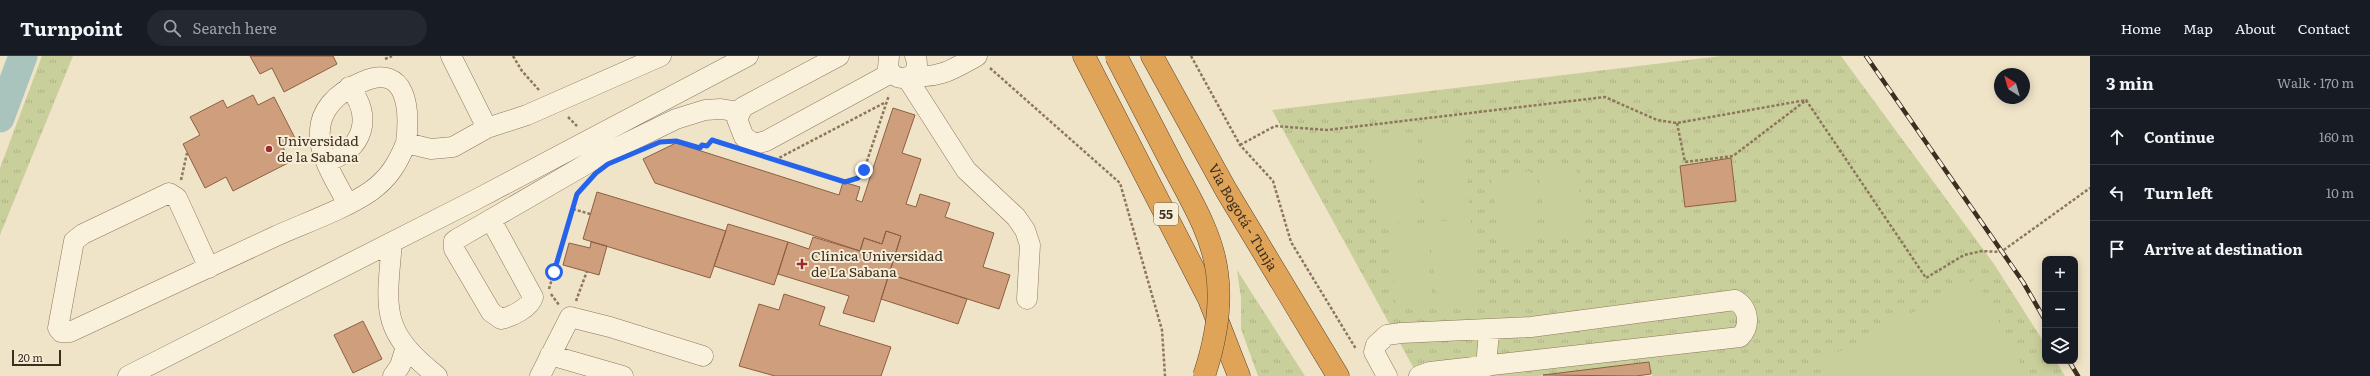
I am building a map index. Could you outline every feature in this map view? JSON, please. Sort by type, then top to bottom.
[{"type":"highway","name":"55","points":[[1084,56],[1209,299],[1240,376]]},
{"type":"highway","points":[[1116,56],[1197,212],[1210,241],[1217,272],[1219,307],[1212,352],[1204,376]]},
{"type":"highway","name":"Vía Bogotá - Tunja","points":[[1152,56],[1241,216],[1338,376]]},
{"type":"lane","points":[[450,56],[487,128]]},
{"type":"lane","points":[[406,143],[443,149],[453,147],[487,128],[527,115],[661,56]]},
{"type":"lane","points":[[128,376],[392,242],[748,56]]},
{"type":"lane","points":[[838,56],[743,107],[739,112],[738,126],[744,137],[749,142],[761,143],[901,72],[928,77],[939,75],[982,59]]},
{"type":"lane","points":[[901,72],[966,170],[1022,224],[1030,245],[1027,299]]},
{"type":"lane","points":[[209,268],[177,198],[169,193],[78,237],[73,246],[58,328],[61,332],[70,332],[209,268],[347,203],[370,191],[385,180],[398,163],[406,143],[408,128],[405,100],[399,85],[394,80],[379,76],[349,87],[330,104],[324,115],[320,138],[327,161],[347,203]]},
{"type":"lane","points":[[327,161],[346,153],[360,136],[363,115],[361,105],[349,87]]},
{"type":"lane","points":[[490,220],[533,297],[529,305],[508,318],[501,319],[495,317],[454,249],[454,241],[457,239],[602,155],[676,119],[705,110],[721,109],[739,112]]},
{"type":"lane","points":[[392,242],[389,312],[395,331],[406,348],[437,376]]},
{"type":"lane","points":[[1387,376],[1374,352],[1376,345],[1387,335],[1454,329],[1489,331],[1532,327],[1735,300],[1744,307],[1747,319],[1746,330],[1740,337],[1486,367],[1430,372],[1419,376]]},
{"type":"lane","points":[[540,376],[567,318],[571,317],[703,356]]},
{"type":"lane","points":[[1486,367],[1489,331]]},
{"type":"lane","points":[[393,376],[400,366],[406,348]]},
{"type":"lane","points":[[550,355],[624,376]]},
{"type":"path","points":[[1191,56],[1240,145],[1273,181],[1291,242],[1360,356]]},
{"type":"path","points":[[982,59],[1120,183],[1162,330],[1165,376]]},
{"type":"path","points":[[768,158],[838,180],[852,181],[864,170],[886,102],[901,72]]},
{"type":"path","points":[[1240,145],[1275,126],[1327,130],[1605,97],[1657,120],[1678,123],[1806,100]]},
{"type":"path","points":[[1678,123],[1685,162],[1733,156],[1806,100]]},
{"type":"path","points":[[1806,100],[1926,278],[1964,254],[1982,251],[2001,252],[2090,188]]},
{"type":"path","points":[[775,160],[886,102]]},
{"type":"path","points":[[668,141],[676,141],[700,148],[702,145],[707,146],[712,140],[733,147]]},
{"type":"path","points":[[177,198],[187,153]]},
{"type":"path","points":[[533,297],[549,291],[577,194],[585,184]]},
{"type":"path","points":[[573,209],[590,214]]},
{"type":"path","points":[[572,303],[579,296],[587,272]]},
{"type":"path","points":[[560,306],[566,305]]},
{"type":"green space","points":[[42,56],[73,56],[0,235],[0,168]]},
{"type":"green space","points":[[1721,56],[1841,56],[1994,264],[2042,339],[2042,364],[2058,364],[2065,376],[1652,376],[1649,362],[1538,376],[1418,376],[1272,110]]},
{"type":"green space","points":[[1462,126],[1470,213],[1430,217],[1421,130]]},
{"type":"green space","points":[[1411,132],[1423,219],[1381,225],[1369,138]]},
{"type":"green space","points":[[1576,165],[1584,233],[1547,241],[1538,170]]},
{"type":"green space","points":[[1530,171],[1538,240],[1502,246],[1491,179]]},
{"type":"green space","points":[[1470,218],[1479,306],[1438,311],[1428,223]]},
{"type":"green space","points":[[1424,225],[1433,306],[1397,310],[1389,228]]},
{"type":"green space","points":[[1237,270],[1305,376],[1258,376],[1241,329],[1241,298]]},
{"type":"green space","points":[[1976,279],[2027,376],[1831,376],[1823,360]]},
{"type":"building","points":[[250,56],[333,56],[337,64],[284,92],[272,68],[260,74]]},
{"type":"building","points":[[253,95],[258,105],[274,97],[296,140],[283,147],[290,162],[233,191],[226,177],[205,188],[183,144],[200,135],[190,117],[223,100],[227,108]]},
{"type":"building","points":[[893,108],[915,115],[902,153],[921,159],[906,204],[916,207],[920,194],[950,203],[945,217],[994,233],[983,267],[1010,275],[999,309],[889,274],[901,236],[886,231],[882,244],[864,238],[860,251],[655,183],[643,159],[676,143],[839,195],[843,182],[860,187],[856,200],[862,202]]},
{"type":"building","points":[[1731,158],[1736,201],[1685,207],[1680,166]]},
{"type":"building","points":[[597,192],[726,231],[710,278],[583,239]]},
{"type":"building","points":[[728,224],[788,242],[774,285],[714,266]]},
{"type":"building","points":[[886,231],[901,236],[874,322],[843,313],[849,296],[778,274],[788,242],[809,249],[813,237],[860,251],[864,238],[882,244]]},
{"type":"building","points":[[591,242],[607,246],[599,275],[563,265],[569,243],[590,248]]},
{"type":"building","points":[[889,274],[967,299],[958,324],[881,299]]},
{"type":"building","points":[[784,294],[825,307],[819,325],[891,347],[881,376],[775,376],[739,366],[759,304],[779,310]]},
{"type":"building","points":[[363,321],[382,359],[353,373],[334,335]]},
{"type":"building","points":[[1649,362],[1651,374],[1636,376],[1543,375]]},
{"type":"waterway","points":[[0,118],[23,56]]},
{"type":"railway","points":[[1866,56],[2023,282],[2042,315]]},
{"type":"railway","points":[[2071,364],[2078,376]]},
{"type":"place","name":"Universidad de la Sabana","points":[[269,149]]},
{"type":"place","name":"Clínica Universidad de La Sabana","points":[[802,264]]},
{"type":"route","points":[[554,272],[577,194],[585,184],[608,164],[645,147],[660,142],[676,141],[700,148],[702,145],[707,146],[712,140],[845,182],[858,178],[864,170]]}]
